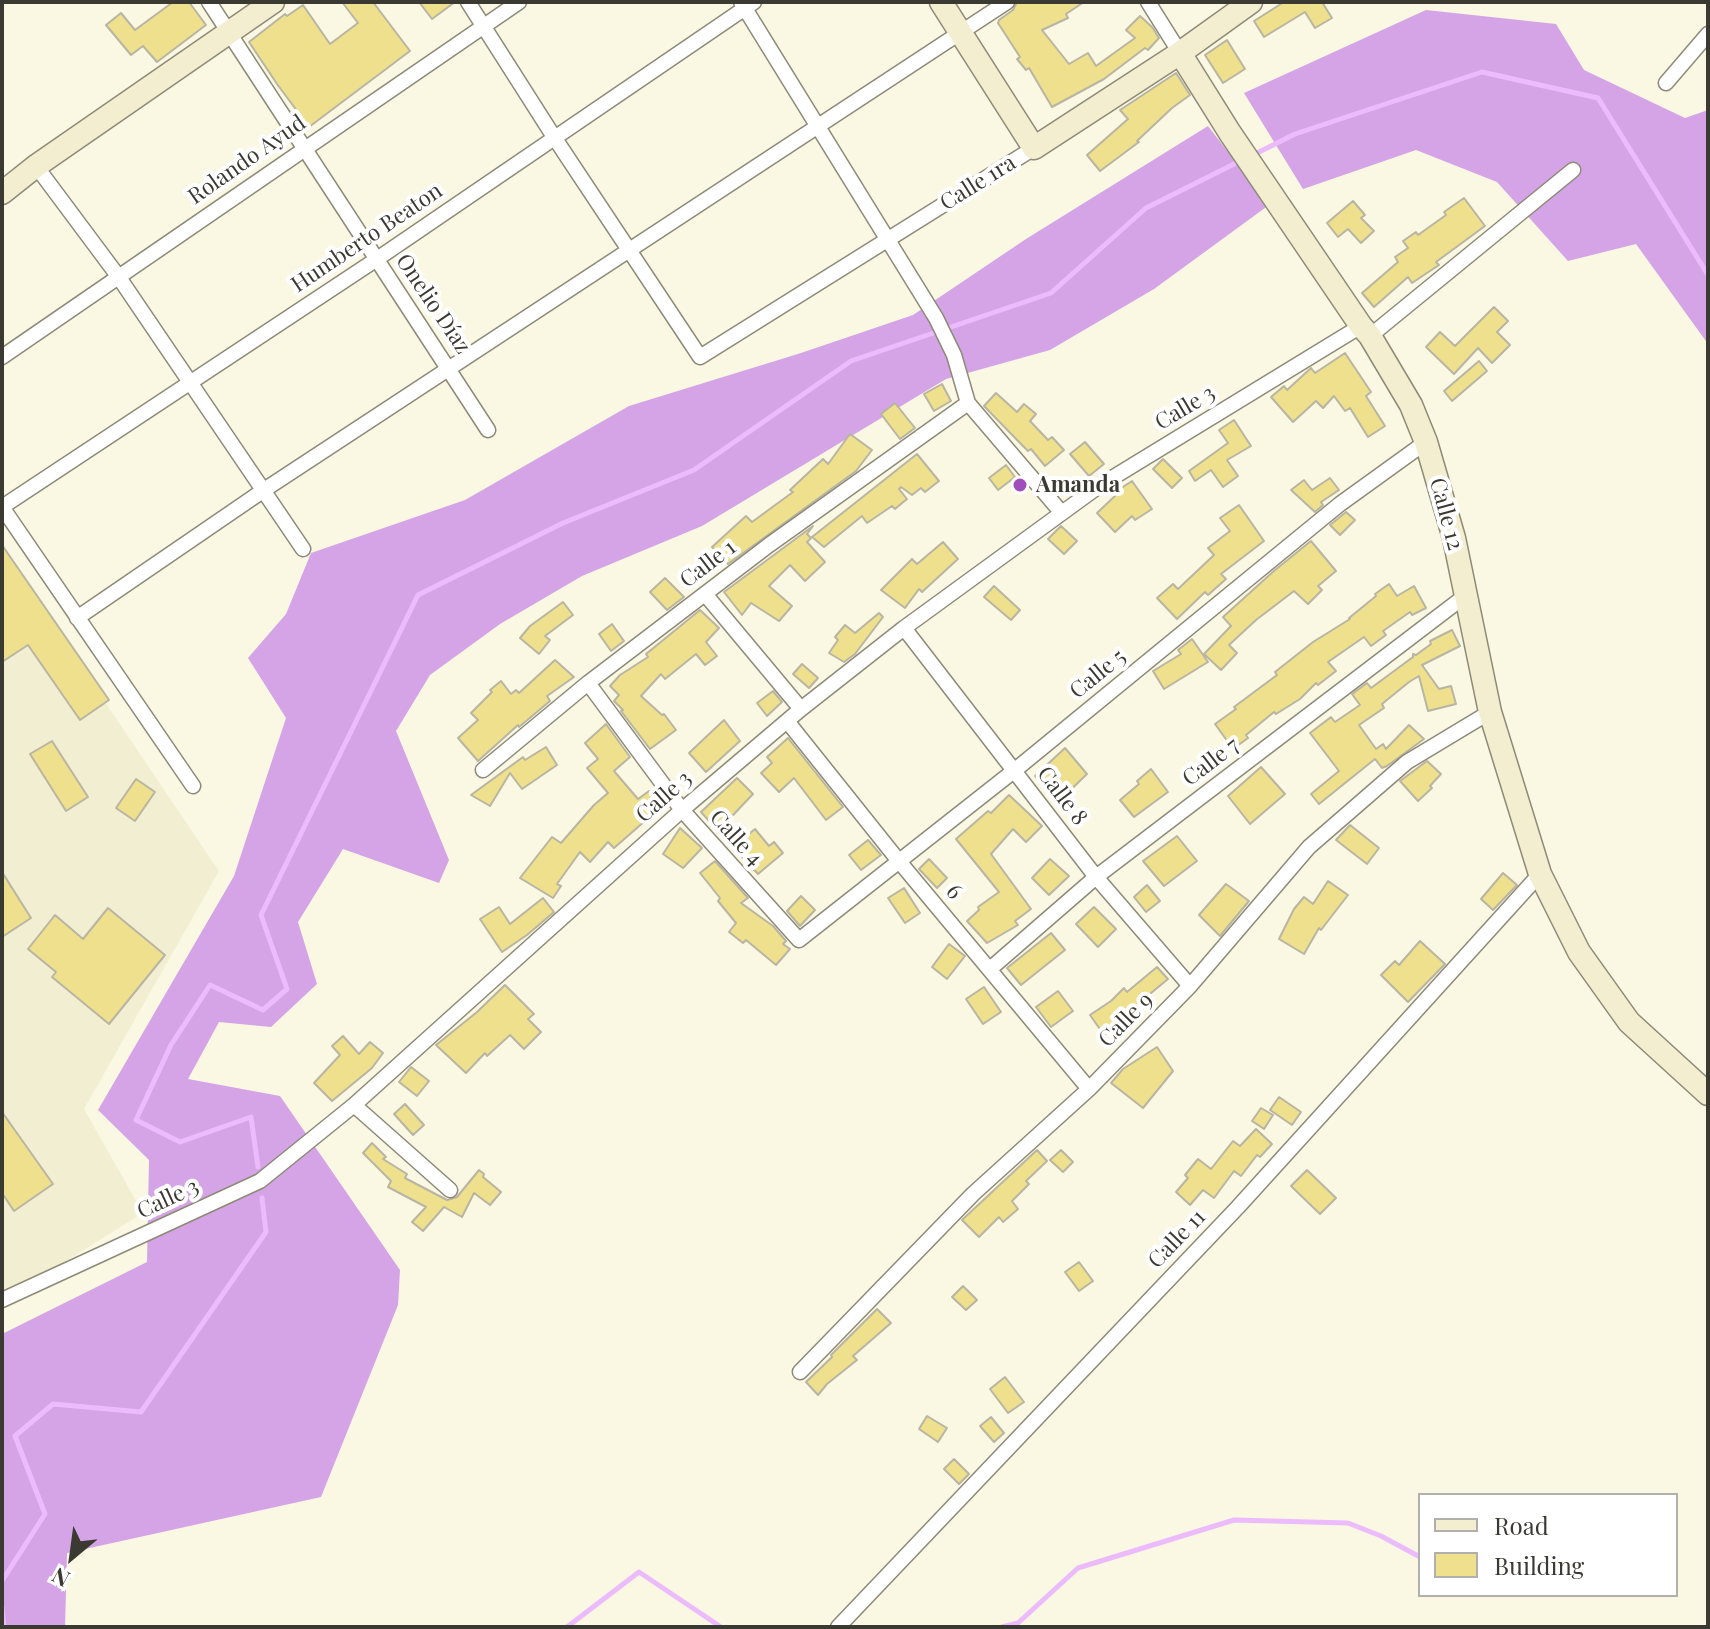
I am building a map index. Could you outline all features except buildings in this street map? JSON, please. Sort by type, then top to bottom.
[{"type":"street","name":"Onelio Díaz","points":[[209,2],[488,430]]},
{"type":"street","points":[[2,193],[36,166],[273,2]]},
{"type":"street","points":[[468,2],[631,250]]},
{"type":"street","name":"Rolando Ayud","points":[[2,357],[519,2]]},
{"type":"street","points":[[941,2],[1034,148]]},
{"type":"street","points":[[77,618],[264,490],[1007,2]]},
{"type":"street","points":[[1148,2],[1180,53]]},
{"type":"street","name":"Calle 1ra","points":[[631,250],[700,357],[1034,148],[1180,53],[1251,2]]},
{"type":"street","points":[[746,4],[936,318],[954,355],[968,403],[1061,512]]},
{"type":"street","name":"Humberto Beaton","points":[[2,507],[377,259],[746,4]]},
{"type":"street","points":[[1666,83],[1708,34]]},
{"type":"street","name":"Calle 12","points":[[1180,53],[1230,133],[1366,331],[1411,405],[1426,442],[1454,538],[1490,712],[1540,874],[1579,952],[1629,1022],[1708,1094]]},
{"type":"street","points":[[36,166],[118,276],[303,549]]},
{"type":"street","name":"Calle 3","points":[[2,1300],[260,1181],[354,1105],[682,810],[801,709],[904,628],[1061,512],[1366,331],[1573,170]]},
{"type":"street","name":"Calle 1","points":[[483,770],[588,683],[705,594],[968,403]]},
{"type":"street","name":"Calle 5","points":[[799,940],[1015,770],[1340,504],[1426,442]]},
{"type":"street","points":[[2,507],[193,786]]},
{"type":"street","points":[[705,594],[801,709]]},
{"type":"street","name":"Calle 7","points":[[990,969],[1096,877],[1465,596]]},
{"type":"street","name":"Calle 8","points":[[904,628],[1096,877],[1190,986]]},
{"type":"street","name":"Calle 4","points":[[588,683],[682,810],[799,940]]},
{"type":"street","name":"Calle 9","points":[[800,1372],[973,1194],[1089,1089],[1190,986],[1309,847],[1407,762],[1490,712]]},
{"type":"street","name":"6","points":[[787,721],[1089,1089]]},
{"type":"street","name":"Calle 11","points":[[838,1627],[1238,1207],[1540,874]]},
{"type":"street","points":[[354,1105],[450,1190]]},
{"type":"shaded area","points":[[1426,10],[1556,24],[1584,70],[1685,118],[1708,110],[1708,344],[1636,244],[1568,261],[1497,182],[1416,150],[1303,189],[1244,93]]},
{"type":"shaded area","points":[[1208,126],[1269,205],[1154,289],[1050,350],[946,379],[702,526],[582,576],[500,624],[430,675],[396,731],[449,860],[439,883],[343,849],[298,922],[317,984],[271,1027],[219,1022],[188,1079],[280,1096],[400,1270],[398,1305],[321,1497],[67,1553],[65,1627],[2,1627],[2,1334],[147,1262],[149,1160],[98,1110],[234,876],[286,718],[248,658],[286,614],[311,553],[465,500],[629,406],[913,315],[1026,239]]},
{"type":"shaded area","points":[[2,550],[219,871],[84,1109],[143,1213],[2,1301]]},
{"type":"waterway","points":[[1253,155],[1295,134],[1482,72],[1598,98],[1708,275]]},
{"type":"waterway","points":[[258,1167],[251,1117],[180,1142],[136,1120],[171,1045],[210,985],[263,1010],[287,989],[261,915],[418,595],[563,523],[694,470],[851,361],[1051,293],[1146,208],[1240,161]]},
{"type":"waterway","points":[[2,1581],[45,1514],[15,1436],[53,1404],[141,1412],[266,1232],[262,1198]]},
{"type":"waterway","points":[[1002,1627],[1018,1623],[1078,1568],[1234,1520],[1348,1523],[1418,1556]]},
{"type":"waterway","points":[[567,1627],[639,1572],[721,1627]]},
{"type":"waterway","points":[[2,1607],[4,1627]]},
{"type":"place","name":"Amanda","points":[[1020,485]]}]
